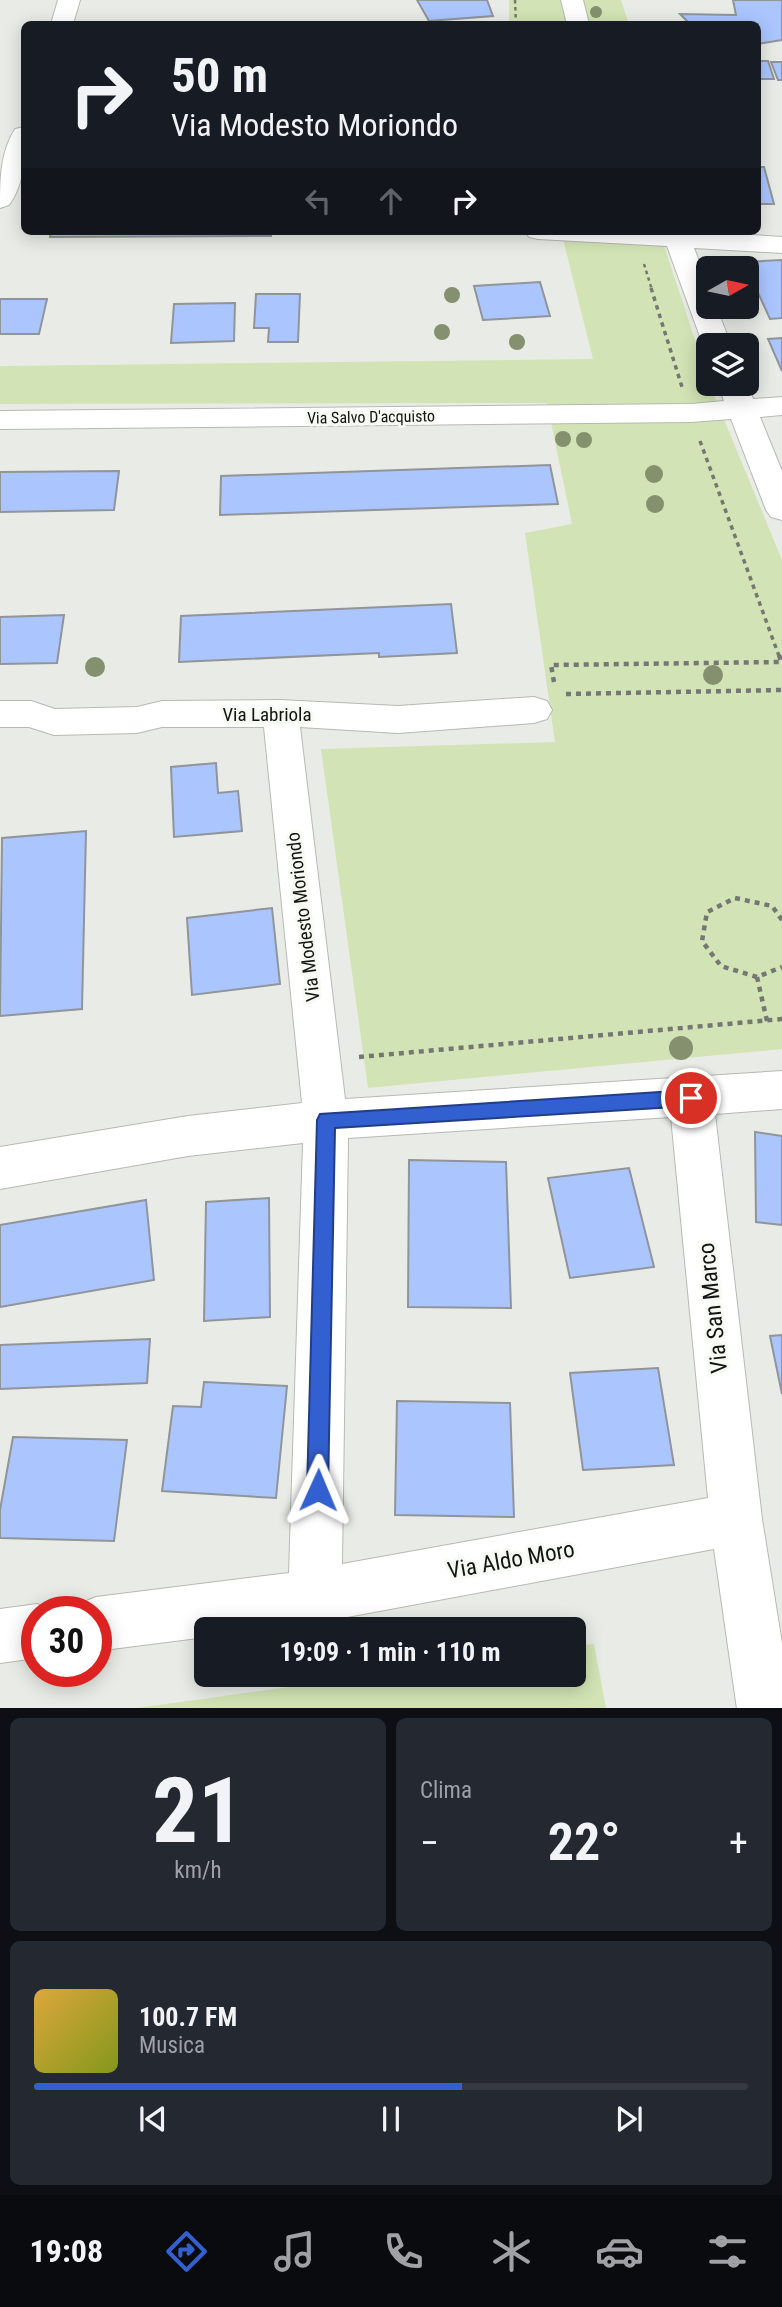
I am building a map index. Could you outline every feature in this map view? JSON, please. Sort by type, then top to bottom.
[{"type":"street","points":[[63,21],[69,0]]},
{"type":"street","points":[[572,0],[577,21]]},
{"type":"street","points":[[1,194],[21,142]]},
{"type":"street","points":[[616,235],[675,235],[782,245]]},
{"type":"street","points":[[675,235],[712,333]]},
{"type":"street","points":[[737,397],[782,510]]},
{"type":"street","name":"Via Salvo D'acquisto","points":[[0,420],[691,413],[737,397],[782,406]]},
{"type":"street","name":"Via Labriola","points":[[0,715],[31,714],[54,722],[137,720],[162,714],[317,714],[340,719],[463,717],[545,702]]},
{"type":"street","name":"Via Modesto Moriondo","points":[[279,713],[326,1120],[315,1596]]},
{"type":"street","points":[[0,1168],[188,1136],[326,1120],[782,1090]]},
{"type":"street","name":"Via San Marco","points":[[691,1098],[736,1519]]},
{"type":"street","points":[[736,1519],[765,1708]]},
{"type":"street","name":"Via Aldo Moro","points":[[112,1622],[315,1596],[736,1519]]},
{"type":"street","points":[[0,1636],[21,1634]]},
{"type":"path","points":[[515,0],[516,21]]},
{"type":"path","points":[[636,236],[691,413],[782,663],[551,665],[545,702],[782,690]]},
{"type":"path","points":[[782,920],[772,906],[735,898],[707,912],[702,940],[721,966],[757,977],[782,967]]},
{"type":"path","points":[[757,977],[767,1021]]},
{"type":"path","points":[[320,1067],[332,1059],[782,1019]]},
{"type":"green space","points":[[509,0],[621,0],[628,21],[509,21]]},
{"type":"green space","points":[[562,235],[590,235],[664,245],[696,343],[696,396],[714,396],[782,560],[782,1049],[368,1088],[321,749],[555,742],[525,533],[572,524],[547,403],[0,404],[0,366],[593,359]]},
{"type":"green space","points":[[594,1644],[606,1708],[137,1708],[288,1687],[586,1687],[586,1645]]},
{"type":"building","points":[[417,0],[487,0],[493,16],[429,21]]},
{"type":"building","points":[[733,0],[782,0],[782,40],[761,44],[761,21],[687,21],[680,14],[736,15]]},
{"type":"building","points":[[761,61],[768,61],[774,79],[761,79]]},
{"type":"building","points":[[771,62],[782,62],[782,80],[778,80]]},
{"type":"building","points":[[761,167],[764,167],[774,204],[761,204]]},
{"type":"building","points":[[50,235],[271,235],[271,236]]},
{"type":"building","points":[[782,260],[782,318],[770,319],[760,297],[760,261]]},
{"type":"building","points":[[540,282],[550,316],[483,320],[474,286]]},
{"type":"building","points":[[256,294],[300,294],[298,342],[268,342],[269,328],[254,328]]},
{"type":"building","points":[[0,299],[47,299],[39,334],[0,334]]},
{"type":"building","points":[[235,303],[234,341],[171,343],[174,304]]},
{"type":"building","points":[[782,338],[782,371],[768,339]]},
{"type":"building","points":[[550,465],[558,504],[220,515],[221,476]]},
{"type":"building","points":[[119,471],[114,510],[0,512],[0,472]]},
{"type":"building","points":[[451,604],[457,653],[379,657],[379,653],[179,662],[181,616]]},
{"type":"building","points":[[64,615],[57,663],[0,664],[0,617]]},
{"type":"building","points":[[216,763],[218,793],[238,791],[242,831],[174,837],[171,767]]},
{"type":"building","points":[[86,831],[82,1009],[0,1016],[2,838]]},
{"type":"building","points":[[272,908],[280,984],[192,995],[187,918]]},
{"type":"building","points":[[755,1132],[782,1136],[782,1225],[756,1222]]},
{"type":"building","points":[[409,1160],[506,1162],[511,1308],[408,1307]]},
{"type":"building","points":[[629,1168],[654,1267],[570,1278],[548,1178]]},
{"type":"building","points":[[269,1198],[270,1317],[204,1321],[206,1202]]},
{"type":"building","points":[[146,1200],[154,1280],[0,1307],[0,1225]]},
{"type":"building","points":[[782,1335],[782,1394],[770,1336]]},
{"type":"building","points":[[150,1339],[147,1383],[0,1389],[0,1345]]},
{"type":"building","points":[[658,1368],[674,1465],[583,1470],[570,1373]]},
{"type":"building","points":[[204,1382],[287,1386],[276,1498],[162,1491],[173,1406],[201,1407]]},
{"type":"building","points":[[397,1401],[510,1403],[514,1517],[395,1515]]},
{"type":"building","points":[[13,1437],[127,1440],[114,1541],[0,1538],[0,1510]]},
{"type":"route","points":[[318,1490],[326,1120],[691,1098]]}]
